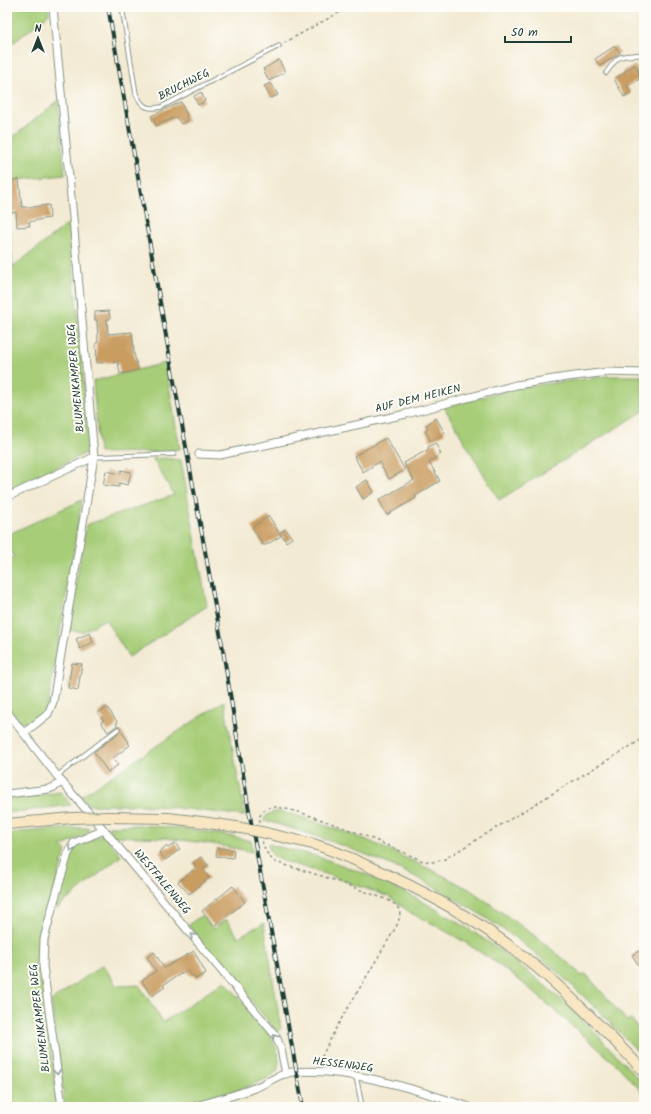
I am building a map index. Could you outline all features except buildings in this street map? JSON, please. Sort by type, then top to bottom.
[{"type":"main road","points":[[7,824],[72,818],[168,818],[236,827],[263,833],[313,845],[352,859],[400,880],[425,893],[486,929],[522,955],[580,1005],[644,1071]]},
{"type":"street","name":"BLUMENKAMPER WEG","points":[[24,733],[48,714],[53,702],[94,457],[53,7]]},
{"type":"street","name":"AUF DEM HEIKEN","points":[[199,454],[220,455],[406,414],[516,385],[608,372],[644,373]]},
{"type":"street","points":[[7,497],[94,457]]},
{"type":"street","name":"WESTFALENWEG","points":[[7,712],[59,779],[104,830],[276,1036],[281,1048],[286,1074]]},
{"type":"street","points":[[7,794],[49,789],[54,787],[59,779]]},
{"type":"street","name":"BLUMENKAMPER WEG","points":[[62,1107],[43,966],[44,939],[68,854],[74,843],[104,830]]},
{"type":"street","name":"HESSENWEG","points":[[192,1107],[224,1098],[297,1071],[315,1071],[356,1076],[400,1085],[469,1107]]},
{"type":"lane","name":"BRUCHWEG","points":[[122,7],[136,94],[140,103],[145,107],[154,109],[161,108],[279,46]]},
{"type":"lane","points":[[606,73],[615,60],[621,56],[644,54]]},
{"type":"lane","points":[[94,457],[174,454]]},
{"type":"lane","points":[[59,779],[118,729]]},
{"type":"lane","points":[[356,1076],[362,1107]]},
{"type":"path","points":[[279,46],[349,7]]},
{"type":"path","points":[[315,1071],[336,1028],[396,927],[400,918],[400,910],[396,904],[388,900],[325,877],[276,862],[269,857],[265,850],[259,817],[264,810],[271,807],[277,807],[300,812],[331,822],[423,861],[433,862],[443,860],[644,738]]},
{"type":"green space","points":[[7,7],[48,7],[49,14],[7,48]]},
{"type":"green space","points":[[58,101],[65,175],[7,181],[7,142]]},
{"type":"green space","points":[[7,203],[13,267],[69,223],[90,453],[86,453],[10,490],[7,486]]},
{"type":"green space","points":[[644,222],[644,247],[636,227]]},
{"type":"green space","points":[[165,363],[180,449],[154,452],[99,453],[93,381]]},
{"type":"green space","points":[[607,376],[644,376],[644,411],[499,500],[444,407],[516,388]]},
{"type":"green space","points":[[163,458],[181,460],[207,606],[129,657],[105,619],[83,632],[68,630],[86,525],[174,495],[153,459]]},
{"type":"green space","points":[[82,500],[47,710],[35,720],[26,723],[22,722],[7,707],[7,560],[14,557],[7,545],[7,535]]},
{"type":"green space","points":[[224,701],[245,816],[170,807],[88,805],[80,797]]},
{"type":"green space","points":[[61,792],[71,805],[7,813],[7,799]]},
{"type":"green space","points":[[274,812],[298,816],[367,840],[469,889],[535,936],[571,965],[582,976],[586,974],[627,1021],[631,1019],[644,1036],[644,1058],[575,988],[530,949],[494,923],[431,885],[391,865],[328,840],[264,820],[267,815]]},
{"type":"green space","points":[[136,825],[194,830],[251,841],[253,852],[213,844],[165,838],[114,836],[108,826]]},
{"type":"green space","points":[[89,828],[88,833],[61,847],[66,850],[50,904],[41,969],[58,1107],[7,1107],[7,833]]},
{"type":"green space","points":[[103,834],[121,856],[56,909],[72,852],[79,846]]},
{"type":"green space","points":[[268,844],[312,855],[374,878],[405,892],[434,908],[490,943],[543,984],[582,1020],[644,1085],[644,1094],[618,1066],[591,1042],[523,983],[495,962],[463,941],[411,913],[389,897],[326,874],[277,859],[271,853]]},
{"type":"green space","points":[[202,915],[213,929],[226,919],[238,937],[264,923],[281,1029],[277,1032],[188,925]]},
{"type":"green space","points":[[103,965],[117,986],[139,985],[163,1022],[225,981],[271,1036],[278,1053],[279,1062],[277,1071],[271,1077],[216,1098],[177,1107],[65,1107],[51,1001]]},
{"type":"railway","points":[[108,7],[222,644],[248,805],[303,1107]]}]
